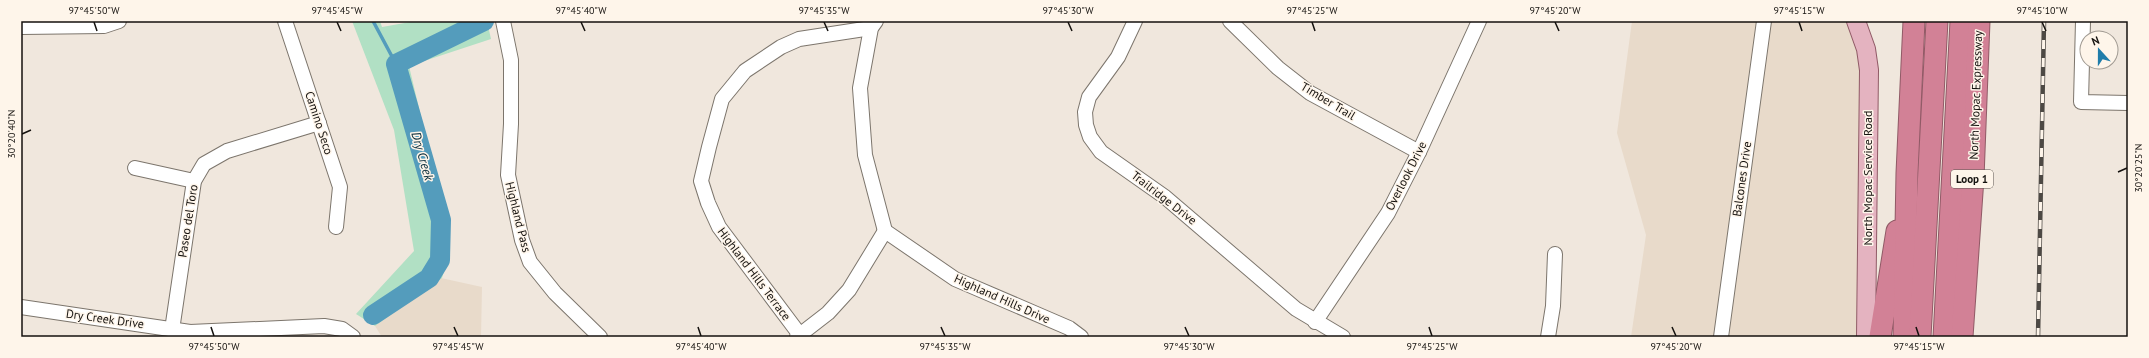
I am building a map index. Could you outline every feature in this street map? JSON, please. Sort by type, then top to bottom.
[{"type":"highway","points":[[1904,337],[1907,173],[1914,21]]},
{"type":"highway","points":[[1929,21],[1930,136]]},
{"type":"highway","points":[[1920,337],[1937,21]]},
{"type":"highway","points":[[1944,337],[1961,21]]},
{"type":"highway","points":[[1953,166],[1975,21]]},
{"type":"highway","name":"North Mopac Expressway","points":[[1962,337],[1972,178],[1979,21]]},
{"type":"highway","points":[[1880,337],[1907,173]]},
{"type":"main road","name":"North Mopac Service Road","points":[[1856,21],[1866,49],[1869,70],[1866,337]]},
{"type":"street","points":[[21,27],[104,26],[119,21]]},
{"type":"street","name":"Camino Seco","points":[[285,21],[340,187],[336,227]]},
{"type":"street","name":"Trailridge Drive","points":[[1135,21],[1118,57],[1089,97],[1085,112],[1086,125],[1090,137],[1101,152],[1165,197],[1296,309],[1315,322],[1343,337]]},
{"type":"street","name":"Timber Trail","points":[[1230,21],[1278,68],[1310,93],[1419,152]]},
{"type":"street","name":"Overlook Drive","points":[[1315,322],[1388,213],[1419,152],[1478,21]]},
{"type":"street","name":"Balcones Drive","points":[[1721,337],[1764,21]]},
{"type":"street","points":[[2083,21],[2081,102],[2128,103]]},
{"type":"street","points":[[799,336],[828,313],[849,290],[885,231],[865,156],[860,88],[874,24]]},
{"type":"street","name":"Highland Hills Terrace","points":[[799,336],[719,227],[708,203],[701,182],[708,147],[722,99],[745,71],[781,47],[799,39],[874,24]]},
{"type":"street","name":"Highland Pass","points":[[504,26],[511,60],[512,124],[508,175],[522,240],[530,262],[534,267],[555,293],[600,337]]},
{"type":"street","name":"Paseo del Toro","points":[[172,330],[194,181],[204,164],[227,151],[319,123]]},
{"type":"street","points":[[135,168],[194,181]]},
{"type":"street","name":"Highland Hills Drive","points":[[885,231],[955,279],[1070,328],[1081,337]]},
{"type":"street","points":[[1548,337],[1553,306],[1555,254]]},
{"type":"street","name":"Dry Creek Drive","points":[[21,307],[172,330],[204,332],[267,327],[329,326],[342,329],[353,337]]},
{"type":"shaded area","points":[[1632,21],[1864,21],[1859,337],[1631,337],[1646,235],[1617,133]]},
{"type":"shaded area","points":[[441,278],[482,287],[481,337],[382,337],[375,326]]},
{"type":"green space","points":[[352,21],[380,21],[382,27],[416,21],[487,21],[491,39],[409,66],[447,226],[450,251],[442,278],[375,326],[356,314],[414,251],[394,130]]},
{"type":"waterway","points":[[373,21],[396,64]]},
{"type":"waterway","name":"Dry Creek","points":[[373,315],[429,278],[440,260],[441,220],[396,64],[484,21]]},
{"type":"railway","points":[[2038,337],[2044,21]]}]
